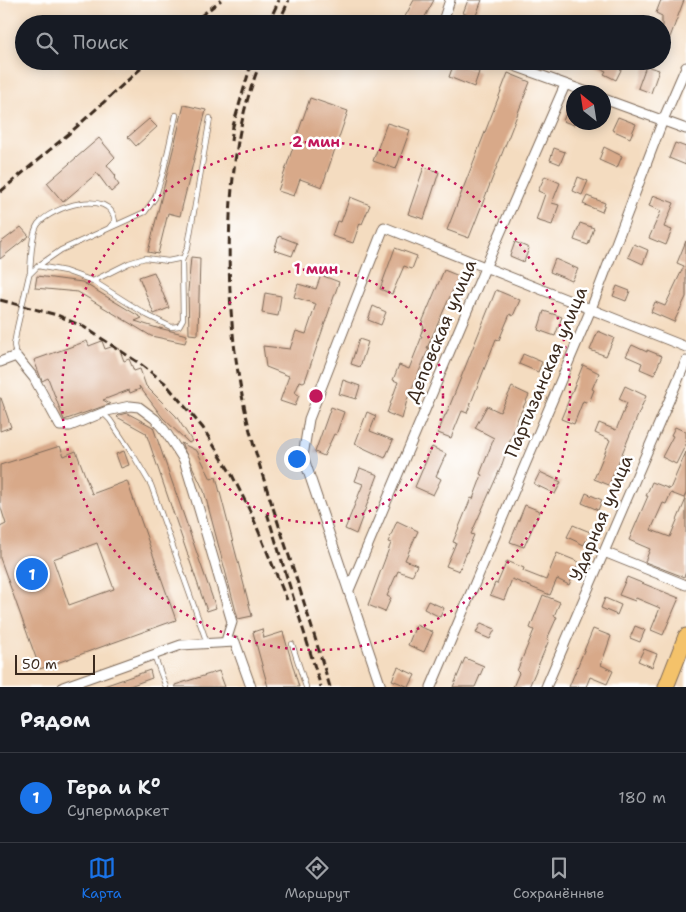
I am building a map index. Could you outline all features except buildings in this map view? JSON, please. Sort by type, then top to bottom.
[{"type":"main road","points":[[666,687],[686,636]]},
{"type":"street","points":[[445,15],[450,0]]},
{"type":"street","name":"Партизанская улица","points":[[431,687],[591,309],[663,120],[686,67]]},
{"type":"street","points":[[525,70],[565,85]]},
{"type":"street","name":"Деповская улица","points":[[349,590],[485,268],[565,85]]},
{"type":"street","points":[[611,101],[686,129]]},
{"type":"street","points":[[380,687],[304,456],[309,419],[384,227],[686,346]]},
{"type":"street","points":[[0,362],[16,356],[34,378],[60,426],[70,426],[103,413],[130,406],[139,407],[155,419],[184,460],[232,622],[226,641]]},
{"type":"street","name":"Ударная улица","points":[[546,687],[686,361]]},
{"type":"street","points":[[604,552],[686,585]]},
{"type":"street","points":[[63,687],[181,645],[226,641],[235,642],[250,687]]},
{"type":"lane","points":[[29,275],[38,266],[61,250],[145,212],[155,198],[163,173],[176,115]]},
{"type":"lane","points":[[38,266],[65,271],[93,281],[171,328],[179,326],[183,319],[182,261],[188,246],[210,118]]},
{"type":"lane","points":[[16,356],[14,345],[29,275],[33,238],[37,225],[62,209],[85,202],[98,202],[105,204],[114,215],[115,221],[108,229]]},
{"type":"lane","points":[[93,281],[129,262],[145,258],[168,261],[183,258]]},
{"type":"lane","points":[[103,413],[110,420],[151,485],[207,642]]},
{"type":"lane","points":[[292,644],[306,687]]},
{"type":"lane","points":[[154,655],[166,687]]},
{"type":"railway","points":[[202,15],[221,0]]},
{"type":"railway","points":[[272,15],[279,0]]},
{"type":"railway","points":[[282,15],[289,0]]},
{"type":"railway","points":[[0,192],[72,131],[139,70]]},
{"type":"railway","points":[[231,141],[233,126],[249,70]]},
{"type":"railway","points":[[258,70],[243,118],[231,196],[229,270],[235,351],[244,405],[254,446],[330,687]]},
{"type":"railway","points":[[0,300],[57,315],[84,327],[139,363],[165,383],[203,428],[232,475],[251,513],[287,600]]},
{"type":"railway","points":[[267,513],[321,687]]},
{"type":"place","name":"Гера и К⁰","points":[[32,574]]}]
